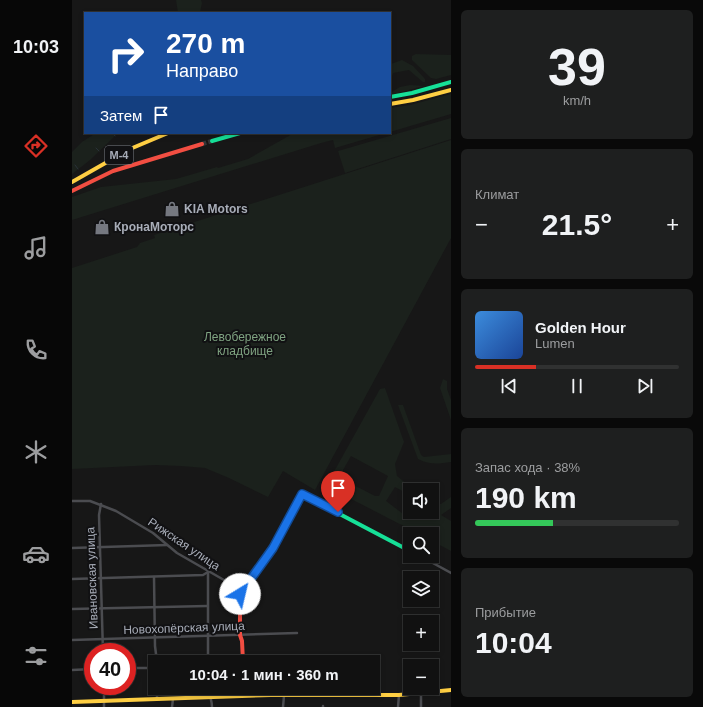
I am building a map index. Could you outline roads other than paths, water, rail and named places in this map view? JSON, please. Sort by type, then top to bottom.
[{"type":"main road","points":[[391,97],[412,93],[451,82]]},
{"type":"main road","points":[[391,104],[413,100],[451,90]]},
{"type":"main road","name":"М-4","points":[[72,182],[140,143],[165,134]]},
{"type":"main road","points":[[212,141],[236,134]]},
{"type":"main road","name":"М-4","points":[[72,191],[113,171],[202,144]]},
{"type":"main road","points":[[243,655],[240,635],[239,598],[242,591],[273,548],[302,494],[403,547]]},
{"type":"main road","points":[[439,691],[451,690]]},
{"type":"main road","points":[[72,702],[246,696],[403,695]]},
{"type":"street","name":"Рижская улица","points":[[72,501],[82,500],[101,504],[116,511],[153,533],[177,553],[256,599]]},
{"type":"street","name":"Ивановская улица","points":[[101,504],[99,515],[103,643]]},
{"type":"street","points":[[72,548],[167,545]]},
{"type":"street","points":[[433,563],[451,573]]},
{"type":"street","points":[[72,579],[203,576],[208,572]]},
{"type":"street","points":[[208,572],[208,655]]},
{"type":"street","points":[[154,577],[156,655]]},
{"type":"street","points":[[72,609],[207,606]]},
{"type":"street","name":"Новохопёрская улица","points":[[72,640],[297,633]]},
{"type":"street","points":[[136,668],[148,668]]},
{"type":"street","points":[[72,670],[84,669]]},
{"type":"street","points":[[104,707],[105,695]]},
{"type":"street","points":[[210,695],[212,700],[212,707]]},
{"type":"street","points":[[398,707],[399,695]]},
{"type":"street","points":[[421,695],[421,707]]},
{"type":"street","points":[[283,707],[284,696]]},
{"type":"street","points":[[172,707],[173,699]]},
{"type":"waterway","points":[[96,148],[99,151]]},
{"type":"waterway","points":[[75,165],[78,169]]},
{"type":"tunnel","points":[[202,144],[212,141]]},
{"type":"place","name":"KIA Motors","points":[[172,209]]},
{"type":"place","name":"КронаМоторс","points":[[102,227]]},
{"type":"park label","name":"Левобережное кладбище","points":[[245,344]]}]
